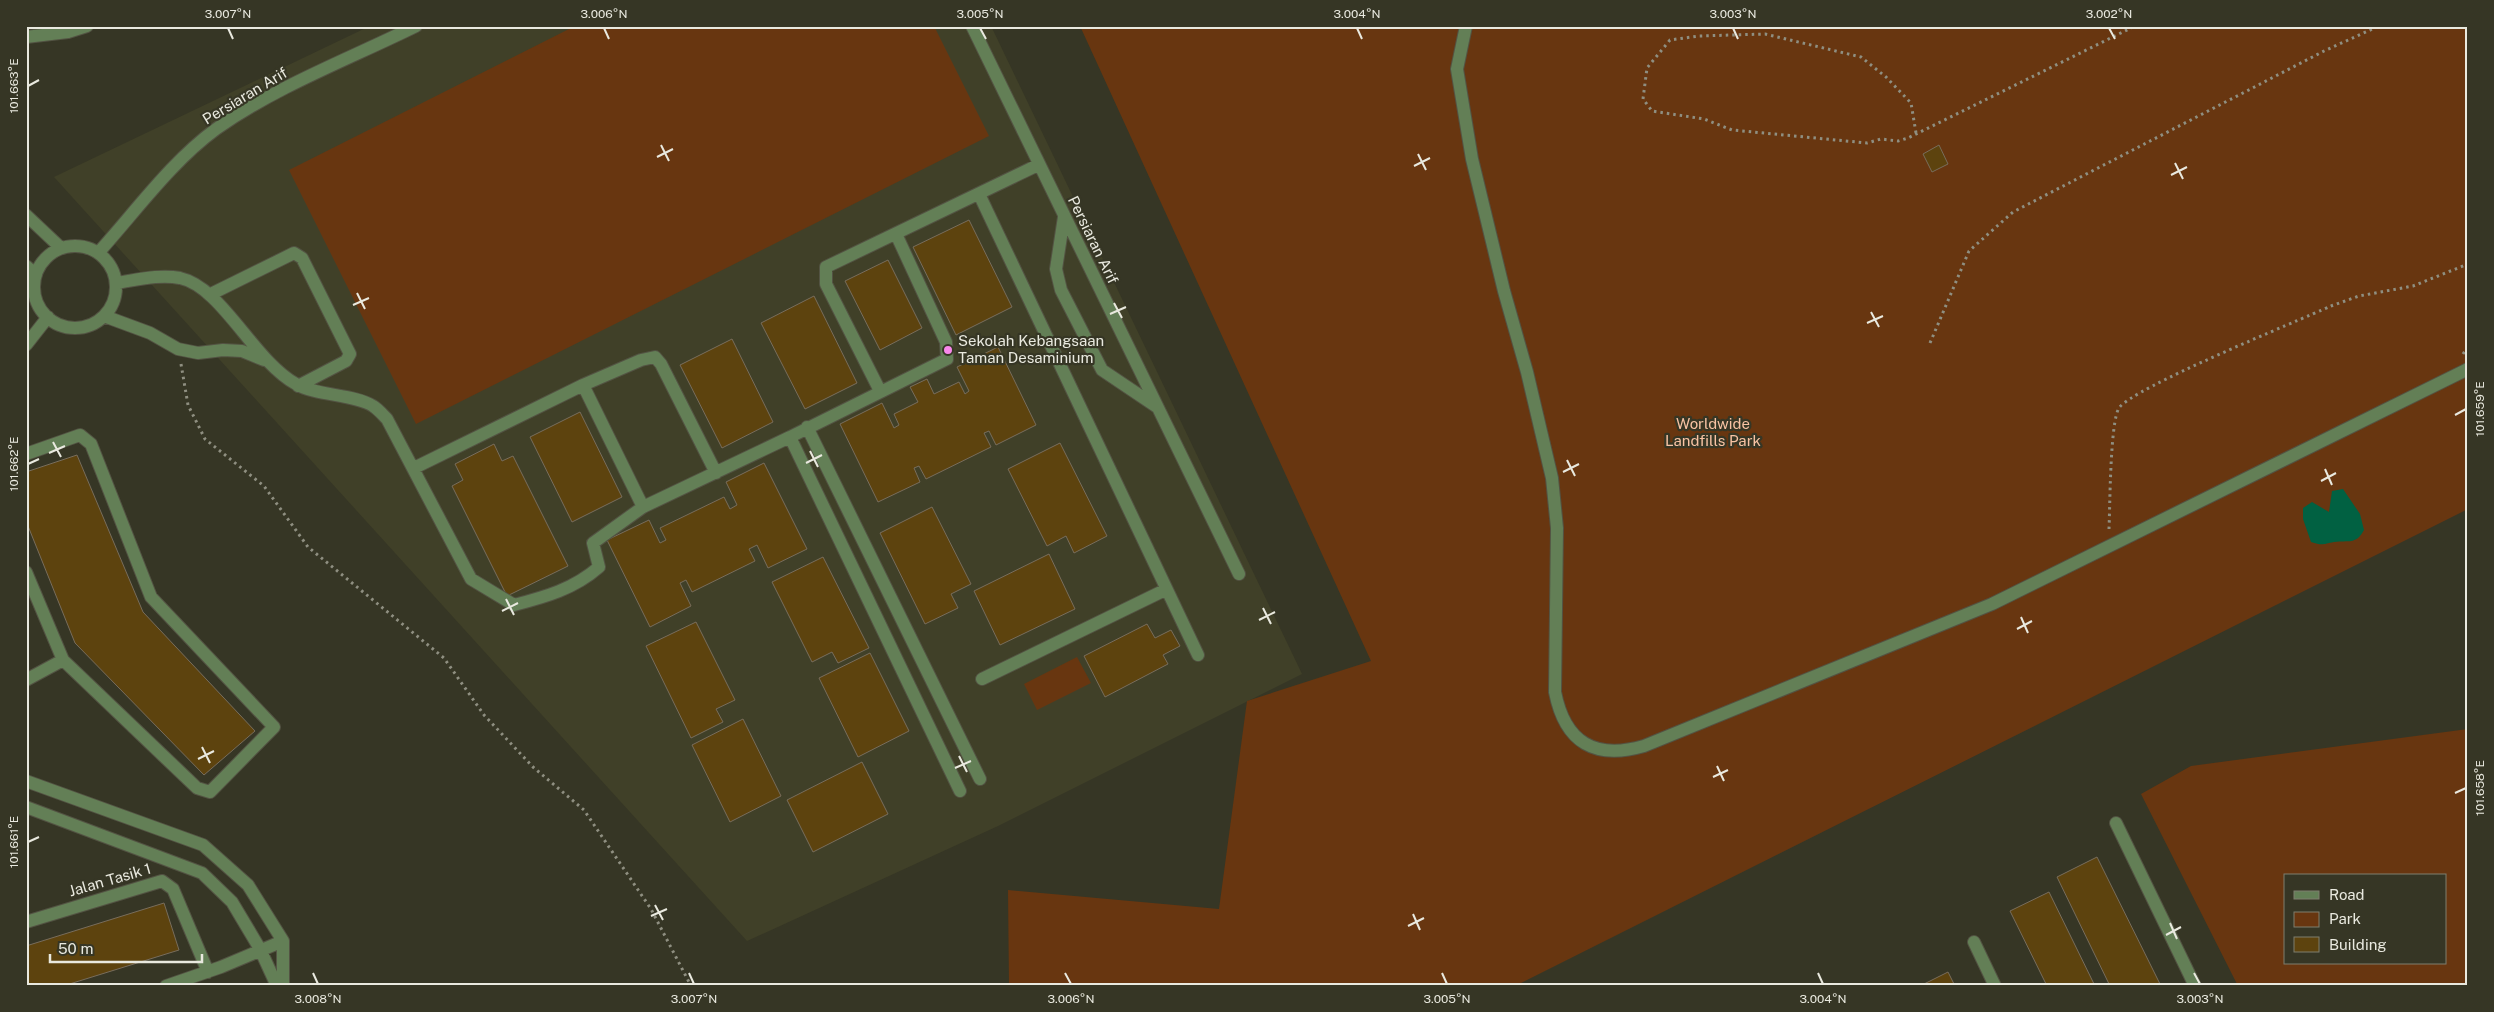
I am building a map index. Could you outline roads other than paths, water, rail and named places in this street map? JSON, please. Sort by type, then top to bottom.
[{"type":"street","points":[[26,36],[68,32],[87,26]]},
{"type":"street","name":"Persiaran Arif","points":[[98,253],[184,156],[216,129],[272,95],[416,26]]},
{"type":"street","name":"Persiaran Arif","points":[[972,26],[1038,165],[1240,574]]},
{"type":"street","points":[[1466,26],[1457,69],[1472,159],[1504,291],[1527,372],[1552,478],[1557,528],[1555,692],[1562,716],[1570,732],[1579,740],[1601,750],[1629,750],[1644,746],[1992,604],[2468,369]]},
{"type":"street","points":[[880,391],[826,284],[826,267],[1038,165]]},
{"type":"street","points":[[979,194],[1165,590],[1198,656]]},
{"type":"street","points":[[26,215],[61,248]]},
{"type":"street","points":[[1064,217],[1056,269],[1061,290],[1102,370],[1157,407]]},
{"type":"street","points":[[116,283],[160,276],[180,278],[193,282],[211,294],[266,361],[298,386],[372,405],[387,419],[471,579],[514,605],[554,594],[587,577],[599,567],[593,543],[643,507],[947,359],[946,342],[896,234]]},
{"type":"street","points":[[87,247],[107,261],[116,283],[116,295],[104,316],[94,323],[70,328],[58,324],[48,317],[36,297],[36,275],[50,254],[61,248],[87,247]]},
{"type":"street","points":[[211,294],[294,253],[302,258],[350,354],[346,361],[298,386]]},
{"type":"street","points":[[26,266],[36,275]]},
{"type":"street","points":[[104,316],[150,333],[178,349],[198,353],[223,350],[242,351],[266,361]]},
{"type":"street","points":[[26,345],[48,317]]},
{"type":"street","points":[[414,468],[583,385],[641,360],[655,356],[661,364],[716,473]]},
{"type":"street","points":[[583,385],[643,507]]},
{"type":"street","points":[[807,428],[980,779]]},
{"type":"street","points":[[26,454],[80,435],[91,444],[151,597],[274,727],[210,792],[198,788],[63,660],[26,572]]},
{"type":"street","points":[[790,437],[960,791]]},
{"type":"street","points":[[982,679],[1165,590]]},
{"type":"street","points":[[26,680],[63,660]]},
{"type":"street","points":[[26,781],[203,846],[248,885],[284,941],[283,986]]},
{"type":"street","points":[[26,807],[202,873],[232,902],[260,949],[277,986]]},
{"type":"street","points":[[2116,823],[2195,986]]},
{"type":"street","name":"Jalan Tasik 1","points":[[26,922],[162,881],[173,889],[208,972]]},
{"type":"street","points":[[166,986],[208,972],[260,949],[284,941]]},
{"type":"street","points":[[1974,942],[1995,986]]},
{"type":"place","name":"Sekolah Kebangsaan Taman Desaminium","points":[[948,350]]},
{"type":"park label","name":"Worldwide Landfills Park","points":[[1713,432]]}]
